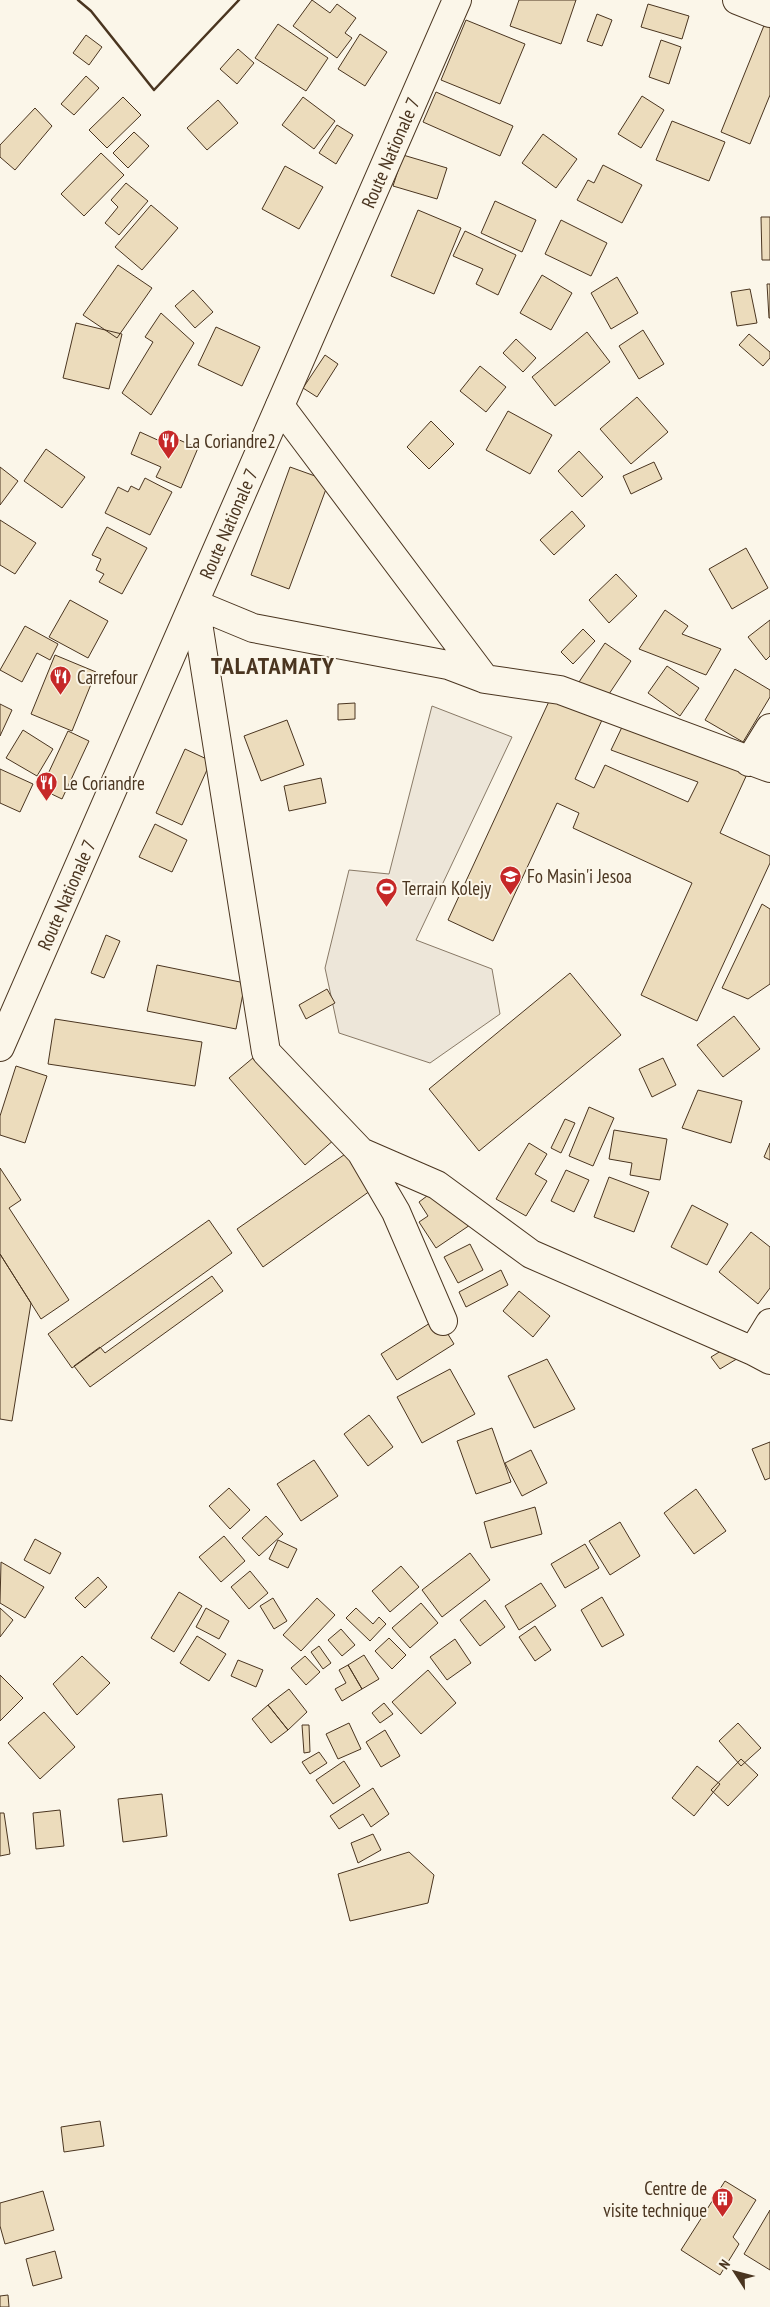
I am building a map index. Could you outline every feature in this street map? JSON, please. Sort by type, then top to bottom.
[{"type":"street","name":"Route Nationale 7","points":[[0,1047],[458,0]]},
{"type":"street","points":[[737,0],[770,13]]},
{"type":"street","points":[[280,406],[485,679]]},
{"type":"street","points":[[194,604],[253,628],[448,665],[485,679],[560,690],[759,765],[770,728]]},
{"type":"street","points":[[194,604],[266,1052],[361,1152],[396,1212],[443,1321]]},
{"type":"street","points":[[361,1152],[437,1185],[531,1254],[762,1356],[770,1323]]},
{"type":"shaded area","name":"Terrain Kolejy","points":[[432,706],[512,737],[416,940],[492,969],[500,1014],[430,1063],[339,1033],[325,968],[349,870],[389,874]]},
{"type":"building","points":[[312,0],[330,13],[337,4],[356,18],[345,33],[352,38],[337,58],[293,26]]},
{"type":"building","points":[[519,0],[576,0],[561,44],[510,26]]},
{"type":"building","points":[[648,4],[689,16],[682,39],[641,27]]},
{"type":"building","points":[[597,14],[612,20],[602,46],[587,41]]},
{"type":"building","points":[[466,20],[525,44],[500,104],[441,80]]},
{"type":"building","points":[[765,23],[770,25],[770,95],[750,144],[721,132]]},
{"type":"building","points":[[278,24],[328,58],[306,91],[255,58]]},
{"type":"building","points":[[360,34],[387,52],[365,86],[338,69]]},
{"type":"building","points":[[86,35],[102,47],[89,65],[73,53]]},
{"type":"building","points":[[661,40],[681,47],[669,84],[649,77]]},
{"type":"building","points":[[238,49],[254,63],[237,84],[220,69]]},
{"type":"building","points":[[86,76],[99,88],[74,115],[61,104]]},
{"type":"building","points":[[436,92],[513,126],[500,156],[423,122]]},
{"type":"building","points":[[642,96],[664,110],[641,148],[618,134]]},
{"type":"building","points":[[123,97],[141,115],[107,148],[89,130]]},
{"type":"building","points":[[303,97],[335,121],[314,149],[282,125]]},
{"type":"building","points":[[218,100],[238,123],[207,150],[187,128]]},
{"type":"building","points":[[35,108],[52,126],[15,170],[0,157],[0,145]]},
{"type":"building","points":[[672,121],[725,142],[709,181],[656,160]]},
{"type":"building","points":[[337,125],[353,135],[336,164],[319,153]]},
{"type":"building","points":[[134,132],[149,146],[128,168],[113,153]]},
{"type":"building","points":[[543,134],[577,159],[556,188],[522,163]]},
{"type":"building","points":[[101,153],[124,175],[84,216],[61,194]]},
{"type":"building","points":[[403,155],[447,168],[437,199],[393,186]]},
{"type":"building","points":[[603,165],[642,185],[622,223],[577,200],[588,180],[594,183]]},
{"type":"building","points":[[285,166],[323,187],[299,229],[262,209]]},
{"type":"building","points":[[126,183],[148,201],[119,235],[105,223],[118,207],[111,200]]},
{"type":"building","points":[[495,201],[536,220],[522,252],[481,233]]},
{"type":"building","points":[[151,205],[178,228],[142,270],[115,247]]},
{"type":"building","points":[[418,210],[461,228],[434,294],[391,276]]},
{"type":"building","points":[[761,217],[770,217],[770,260],[762,260]]},
{"type":"building","points":[[561,220],[607,243],[591,276],[545,254]]},
{"type":"building","points":[[465,231],[516,255],[498,295],[476,284],[483,269],[453,256]]},
{"type":"building","points":[[118,265],[152,288],[117,338],[83,315]]},
{"type":"building","points":[[542,275],[572,293],[551,330],[520,313]]},
{"type":"building","points":[[617,277],[638,313],[611,329],[591,293]]},
{"type":"building","points":[[767,284],[770,284],[770,318],[769,318]]},
{"type":"building","points":[[750,289],[757,323],[737,326],[731,292]]},
{"type":"building","points":[[193,290],[213,312],[195,328],[175,306]]},
{"type":"building","points":[[161,313],[194,343],[151,415],[122,393],[153,342],[145,337]]},
{"type":"building","points":[[76,323],[122,334],[109,389],[63,378]]},
{"type":"building","points":[[216,327],[260,347],[242,386],[198,365]]},
{"type":"building","points":[[643,330],[664,364],[639,379],[619,346]]},
{"type":"building","points":[[587,332],[610,362],[555,406],[532,377]]},
{"type":"building","points":[[749,334],[770,352],[770,358],[763,366],[739,345]]},
{"type":"building","points":[[516,339],[536,358],[523,372],[503,353]]},
{"type":"building","points":[[325,355],[338,364],[317,397],[303,388]]},
{"type":"building","points":[[480,366],[506,387],[486,412],[460,391]]},
{"type":"building","points":[[637,397],[668,432],[631,464],[600,429]]},
{"type":"building","points":[[508,411],[552,435],[530,474],[486,450]]},
{"type":"building","points":[[431,421],[454,444],[429,469],[407,447]]},
{"type":"building","name":"La Coriandre2","points":[[140,432],[173,447],[177,439],[198,448],[181,488],[156,477],[161,467],[131,454]]},
{"type":"building","points":[[46,449],[85,477],[62,508],[24,481]]},
{"type":"building","points":[[579,451],[603,477],[582,497],[558,471]]},
{"type":"building","points":[[654,462],[662,479],[631,494],[623,476]]},
{"type":"building","points":[[0,467],[18,481],[0,505]]},
{"type":"building","points":[[290,467],[329,481],[289,589],[251,575]]},
{"type":"building","points":[[145,478],[172,492],[150,535],[105,513],[118,487],[128,492],[131,486],[139,490]]},
{"type":"building","points":[[572,511],[585,526],[554,555],[540,540]]},
{"type":"building","points":[[0,520],[36,543],[15,574],[0,565]]},
{"type":"building","points":[[107,527],[147,548],[122,594],[99,582],[104,574],[96,570],[101,559],[92,555]]},
{"type":"building","points":[[746,548],[768,588],[732,609],[709,569]]},
{"type":"building","points":[[616,574],[637,596],[609,623],[589,600]]},
{"type":"building","points":[[70,600],[108,621],[88,658],[49,637]]},
{"type":"building","points":[[665,610],[688,626],[682,634],[721,649],[706,675],[639,649]]},
{"type":"building","points":[[770,620],[770,656],[766,660],[748,637]]},
{"type":"building","points":[[25,626],[58,644],[50,660],[37,653],[22,682],[0,670]]},
{"type":"building","points":[[583,629],[595,641],[573,664],[561,652]]},
{"type":"building","points":[[605,643],[631,661],[603,703],[577,685]]},
{"type":"building","points":[[55,655],[96,672],[72,731],[31,714]]},
{"type":"building","points":[[667,666],[699,688],[680,716],[648,693]]},
{"type":"building","points":[[735,669],[770,690],[770,697],[743,742],[705,720]]},
{"type":"building","points":[[551,697],[602,720],[575,779],[594,788],[605,765],[688,802],[698,782],[611,750],[623,725],[748,772],[720,833],[770,856],[770,863],[697,1021],[641,995],[692,883],[573,828],[579,813],[557,803],[493,941],[448,920]]},
{"type":"building","points":[[355,703],[355,719],[338,720],[338,704]]},
{"type":"building","points":[[0,704],[12,710],[0,736]]},
{"type":"building","points":[[287,720],[304,765],[261,781],[244,736]]},
{"type":"building","points":[[23,730],[53,749],[37,776],[6,758]]},
{"type":"building","points":[[68,731],[89,741],[62,799],[41,789]]},
{"type":"building","points":[[185,749],[211,761],[182,825],[156,813]]},
{"type":"building","points":[[0,769],[33,784],[20,812],[0,803]]},
{"type":"building","points":[[321,778],[326,803],[289,811],[284,786]]},
{"type":"building","points":[[155,824],[187,840],[172,872],[139,857]]},
{"type":"building","points":[[762,904],[770,909],[770,984],[748,999],[722,988]]},
{"type":"building","points":[[106,935],[120,941],[104,978],[91,973]]},
{"type":"building","points":[[157,965],[245,983],[236,1029],[147,1011]]},
{"type":"building","points":[[570,973],[621,1035],[479,1151],[429,1089]]},
{"type":"building","points":[[327,989],[335,1003],[306,1019],[299,1005]]},
{"type":"building","points":[[734,1016],[760,1049],[723,1077],[697,1045]]},
{"type":"building","points":[[55,1019],[202,1042],[195,1086],[48,1064]]},
{"type":"building","points":[[260,1052],[335,1139],[305,1165],[229,1078]]},
{"type":"building","points":[[663,1058],[676,1085],[652,1097],[639,1069]]},
{"type":"building","points":[[16,1066],[47,1076],[25,1143],[0,1135],[0,1116]]},
{"type":"building","points":[[698,1090],[742,1101],[731,1143],[682,1128]]},
{"type":"building","points":[[589,1107],[614,1118],[593,1166],[569,1156]]},
{"type":"building","points":[[565,1119],[575,1123],[561,1153],[551,1148]]},
{"type":"building","points":[[614,1130],[667,1139],[660,1180],[630,1175],[632,1163],[609,1159]]},
{"type":"building","points":[[529,1143],[547,1154],[535,1174],[547,1181],[526,1216],[496,1199]]},
{"type":"building","points":[[770,1143],[770,1160],[764,1157]]},
{"type":"building","points":[[351,1150],[377,1186],[263,1267],[237,1229]]},
{"type":"building","points":[[0,1168],[21,1200],[9,1208],[69,1300],[41,1319],[0,1254]]},
{"type":"building","points":[[566,1170],[589,1180],[574,1212],[551,1201]]},
{"type":"building","points":[[609,1177],[649,1192],[634,1232],[594,1217]]},
{"type":"building","points":[[435,1190],[470,1225],[436,1248],[419,1222],[428,1216],[419,1202]]},
{"type":"building","points":[[692,1205],[728,1224],[707,1265],[671,1247]]},
{"type":"building","points":[[209,1220],[232,1253],[72,1368],[48,1334]]},
{"type":"building","points":[[751,1232],[770,1247],[770,1288],[758,1304],[719,1272]]},
{"type":"building","points":[[470,1244],[483,1270],[458,1283],[444,1257]]},
{"type":"building","points":[[0,1254],[31,1303],[12,1421],[0,1419]]},
{"type":"building","points":[[501,1270],[508,1285],[466,1307],[459,1292]]},
{"type":"building","points":[[212,1276],[223,1291],[90,1387],[74,1366],[100,1347],[105,1353]]},
{"type":"building","points":[[519,1291],[550,1316],[533,1337],[503,1311]]},
{"type":"building","points":[[438,1318],[454,1344],[397,1380],[381,1354]]},
{"type":"building","points":[[731,1345],[740,1357],[720,1369],[711,1357]]},
{"type":"building","points":[[547,1359],[575,1409],[534,1428],[508,1376]]},
{"type":"building","points":[[450,1369],[475,1414],[422,1443],[397,1397]]},
{"type":"building","points":[[369,1415],[393,1447],[368,1466],[344,1434]]},
{"type":"building","points":[[492,1428],[511,1482],[476,1494],[457,1441]]},
{"type":"building","points":[[770,1442],[770,1478],[765,1480],[752,1449]]},
{"type":"building","points":[[531,1450],[547,1483],[522,1496],[505,1463]]},
{"type":"building","points":[[314,1460],[338,1496],[301,1521],[277,1484]]},
{"type":"building","points":[[229,1488],[250,1510],[230,1529],[209,1506]]},
{"type":"building","points":[[696,1489],[726,1531],[694,1554],[664,1513]]},
{"type":"building","points":[[535,1507],[542,1534],[491,1548],[484,1522]]},
{"type":"building","points":[[266,1516],[283,1534],[259,1556],[242,1538]]},
{"type":"building","points":[[620,1522],[640,1556],[610,1575],[589,1541]]},
{"type":"building","points":[[224,1536],[245,1561],[221,1582],[199,1557]]},
{"type":"building","points":[[35,1539],[61,1553],[50,1574],[24,1560]]},
{"type":"building","points":[[278,1540],[297,1549],[288,1568],[269,1559]]},
{"type":"building","points":[[585,1544],[599,1568],[565,1588],[551,1564]]},
{"type":"building","points":[[470,1553],[490,1580],[442,1617],[422,1590]]},
{"type":"building","points":[[1,1562],[44,1587],[25,1618],[0,1603]]},
{"type":"building","points":[[401,1566],[419,1587],[390,1612],[372,1591]]},
{"type":"building","points":[[250,1571],[268,1593],[249,1609],[231,1587]]},
{"type":"building","points":[[98,1577],[107,1587],[85,1608],[75,1598]]},
{"type":"building","points":[[541,1583],[556,1606],[519,1630],[505,1606]]},
{"type":"building","points":[[179,1592],[202,1606],[174,1652],[151,1638]]},
{"type":"building","points":[[602,1597],[624,1635],[602,1647],[581,1610]]},
{"type":"building","points":[[273,1598],[287,1621],[274,1629],[260,1606]]},
{"type":"building","points":[[317,1598],[335,1615],[301,1651],[283,1635]]},
{"type":"building","points":[[485,1600],[505,1627],[480,1646],[460,1620]]},
{"type":"building","points":[[421,1603],[438,1623],[410,1648],[392,1628]]},
{"type":"building","points":[[0,1608],[13,1620],[0,1637]]},
{"type":"building","points":[[206,1608],[229,1621],[219,1639],[196,1627]]},
{"type":"building","points":[[356,1608],[373,1624],[379,1617],[386,1624],[370,1641],[346,1618]]},
{"type":"building","points":[[535,1626],[551,1650],[535,1661],[519,1637]]},
{"type":"building","points":[[341,1629],[355,1645],[342,1656],[328,1640]]},
{"type":"building","points":[[197,1636],[226,1654],[209,1681],[180,1663]]},
{"type":"building","points":[[389,1638],[406,1655],[392,1669],[375,1651]]},
{"type":"building","points":[[455,1639],[471,1663],[447,1680],[430,1657]]},
{"type":"building","points":[[319,1646],[331,1663],[323,1669],[311,1652]]},
{"type":"building","points":[[364,1655],[379,1679],[362,1689],[348,1665]]},
{"type":"building","points":[[82,1656],[110,1683],[77,1715],[53,1684]]},
{"type":"building","points":[[305,1656],[320,1672],[306,1685],[291,1668]]},
{"type":"building","points":[[238,1660],[263,1670],[256,1687],[231,1676]]},
{"type":"building","points":[[348,1665],[362,1689],[342,1701],[335,1689],[346,1683],[339,1670]]},
{"type":"building","points":[[428,1670],[456,1703],[421,1734],[392,1702]]},
{"type":"building","points":[[0,1675],[23,1698],[0,1721]]},
{"type":"building","points":[[289,1689],[307,1712],[288,1730],[268,1705]]},
{"type":"building","points":[[384,1703],[393,1714],[380,1723],[372,1713]]},
{"type":"building","points":[[268,1705],[288,1730],[271,1743],[252,1719]]},
{"type":"building","points":[[44,1712],[75,1747],[40,1779],[8,1743]]},
{"type":"building","points":[[349,1723],[361,1749],[338,1759],[326,1734]]},
{"type":"building","points":[[738,1723],[761,1748],[741,1766],[719,1741]]},
{"type":"building","points":[[302,1725],[309,1725],[310,1752],[304,1753]]},
{"type":"building","points":[[385,1730],[400,1756],[381,1767],[366,1742]]},
{"type":"building","points":[[319,1752],[327,1763],[310,1774],[302,1762]]},
{"type":"building","points":[[741,1759],[758,1775],[728,1806],[711,1790]]},
{"type":"building","points":[[344,1761],[360,1786],[333,1804],[316,1780]]},
{"type":"building","points":[[697,1766],[720,1784],[694,1816],[672,1798]]},
{"type":"building","points":[[373,1788],[389,1814],[371,1827],[363,1814],[339,1829],[330,1816]]},
{"type":"building","points":[[162,1794],[167,1836],[123,1842],[118,1799]]},
{"type":"building","points":[[60,1810],[64,1846],[36,1849],[33,1813]]},
{"type":"building","points":[[0,1813],[4,1813],[10,1854],[0,1856]]},
{"type":"building","points":[[373,1834],[381,1850],[358,1863],[351,1843]]},
{"type":"building","points":[[409,1852],[434,1875],[428,1903],[350,1921],[338,1874]]},
{"type":"building","points":[[100,2121],[104,2146],[64,2152],[61,2127]]},
{"type":"building","name":"Centre de visite technique","points":[[725,2181],[756,2200],[733,2237],[739,2244],[720,2275],[681,2250]]},
{"type":"building","points":[[43,2191],[54,2230],[5,2244],[0,2226],[0,2203]]},
{"type":"building","points":[[770,2210],[770,2270],[744,2254]]},
{"type":"building","points":[[55,2251],[62,2278],[33,2286],[26,2259]]},
{"type":"building","points":[[8,2295],[9,2307],[0,2307],[0,2296]]},
{"type":"wall","points":[[78,0],[91,11],[154,90],[239,0]]},
{"type":"place","name":"La Coriandre2","points":[[169,460]]},
{"type":"place","name":"Carrefour","points":[[61,696]]},
{"type":"place","name":"Le Coriandre","points":[[47,802]]},
{"type":"place","name":"Fo Masin'i Jesoa","points":[[511,895]]},
{"type":"place","name":"Terrain Kolejy","points":[[386,907]]},
{"type":"place","name":"Centre de visite technique","points":[[723,2218]]},
{"type":"district","name":"TALATAMATY","points":[[273,665]]}]
